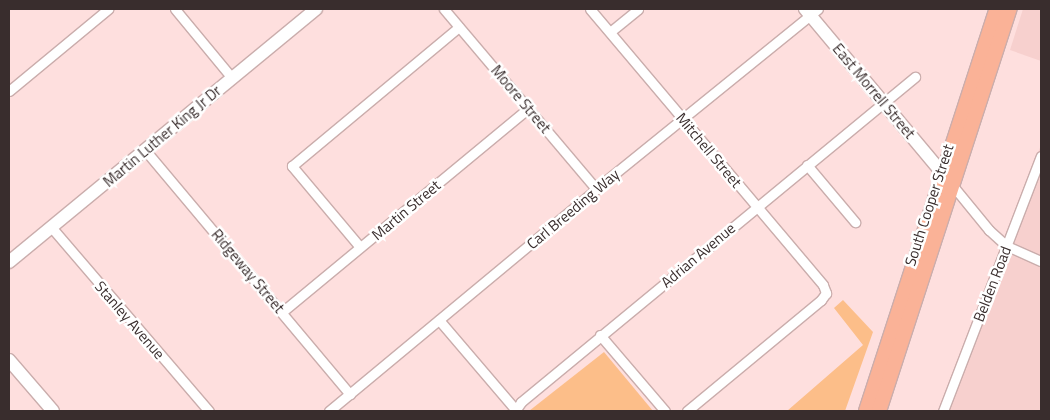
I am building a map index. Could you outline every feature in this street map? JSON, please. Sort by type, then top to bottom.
[{"type":"main road","name":"Martin Luther King Jr Dr","points":[[9,262],[316,9]]},
{"type":"main road","name":"South Cooper Street","points":[[866,411],[997,9]]},
{"type":"main road","name":"South Cooper Street","points":[[879,411],[1010,9]]},
{"type":"main road","name":"East Morrell Street","points":[[811,11],[943,174]]},
{"type":"main road","points":[[943,174],[952,186]]},
{"type":"main road","points":[[9,360],[53,411]]},
{"type":"street","points":[[9,91],[108,9]]},
{"type":"street","points":[[175,9],[232,78]]},
{"type":"street","name":"Moore Street","points":[[444,9],[596,189]]},
{"type":"street","name":"Mitchell Street","points":[[590,9],[823,285],[826,293],[821,300],[687,411]]},
{"type":"street","points":[[610,32],[638,9]]},
{"type":"street","name":"Carl Breeding Way","points":[[328,411],[811,11]]},
{"type":"street","points":[[360,247],[292,166],[459,27]]},
{"type":"street","name":"Adrian Avenue","points":[[515,411],[520,402],[600,335],[915,77]]},
{"type":"street","name":"Martin Street","points":[[282,312],[529,108]]},
{"type":"street","name":"Ridgeway Street","points":[[145,150],[350,394]]},
{"type":"street","name":"Belden Road","points":[[943,411],[1041,156]]},
{"type":"street","points":[[807,165],[855,222]]},
{"type":"street","points":[[952,186],[989,230],[1007,246],[1041,261]]},
{"type":"street","name":"Stanley Avenue","points":[[52,228],[209,411]]},
{"type":"street","points":[[439,320],[515,411]]},
{"type":"street","points":[[600,335],[664,411]]},
{"type":"shaded area","points":[[1023,9],[1041,9],[1041,61],[1010,50]]},
{"type":"shaded area","points":[[1041,145],[1041,411],[939,411]]},
{"type":"shaded area","points":[[843,300],[873,332],[845,411],[787,411],[863,345],[834,308]]},
{"type":"shaded area","points":[[604,352],[653,411],[529,411]]}]
